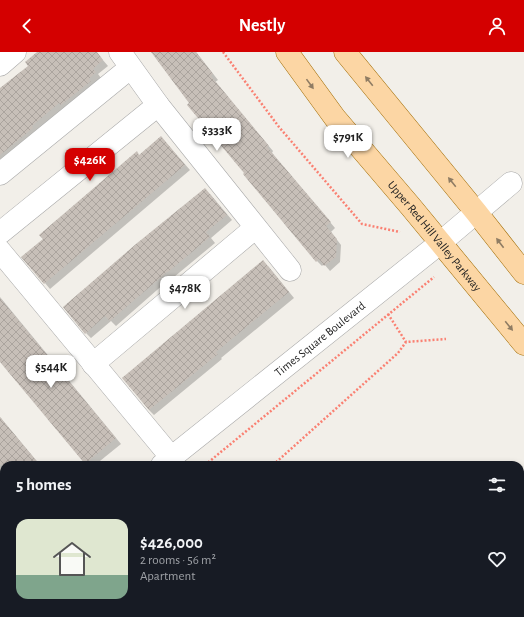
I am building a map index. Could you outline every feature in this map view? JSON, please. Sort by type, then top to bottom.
[{"type":"main road","name":"Upper Red Hill Valley Parkway","points":[[288,52],[335,118],[524,344]]},
{"type":"main road","points":[[345,52],[524,273]]},
{"type":"street","points":[[0,65],[16,52]]},
{"type":"street","points":[[0,174],[125,60],[158,105],[290,270]]},
{"type":"street","points":[[0,233],[158,105]]},
{"type":"street","name":"Times Square Boulevard","points":[[166,461],[440,242],[511,183]]},
{"type":"street","points":[[93,364],[256,228]]},
{"type":"street","points":[[0,251],[93,364],[166,461]]},
{"type":"path","points":[[223,52],[279,126],[362,224],[400,232]]},
{"type":"path","points":[[210,461],[434,277]]},
{"type":"path","points":[[388,314],[406,342]]},
{"type":"path","points":[[277,461],[398,353],[406,342],[446,339]]},
{"type":"building","points":[[37,52],[97,52],[103,60],[93,69],[96,72],[89,79],[91,81],[61,105],[59,103],[32,126],[33,128],[0,155],[0,88],[28,66],[25,62]]},
{"type":"building","points":[[151,52],[196,52],[213,74],[211,76],[269,146],[267,147],[331,222],[326,226],[337,239],[336,257],[324,266],[319,259],[316,262],[187,105],[189,103]]},
{"type":"building","points":[[161,136],[185,165],[44,284],[21,257],[43,239],[39,235],[137,151],[139,155]]},
{"type":"building","points":[[205,188],[227,215],[206,232],[210,237],[110,321],[105,316],[85,334],[63,307],[136,244]]},
{"type":"building","points":[[263,260],[289,292],[216,352],[218,354],[149,410],[122,378]]},
{"type":"building","points":[[0,298],[116,438],[89,461],[82,461],[0,362]]},
{"type":"building","points":[[0,417],[37,461],[0,461]]}]
